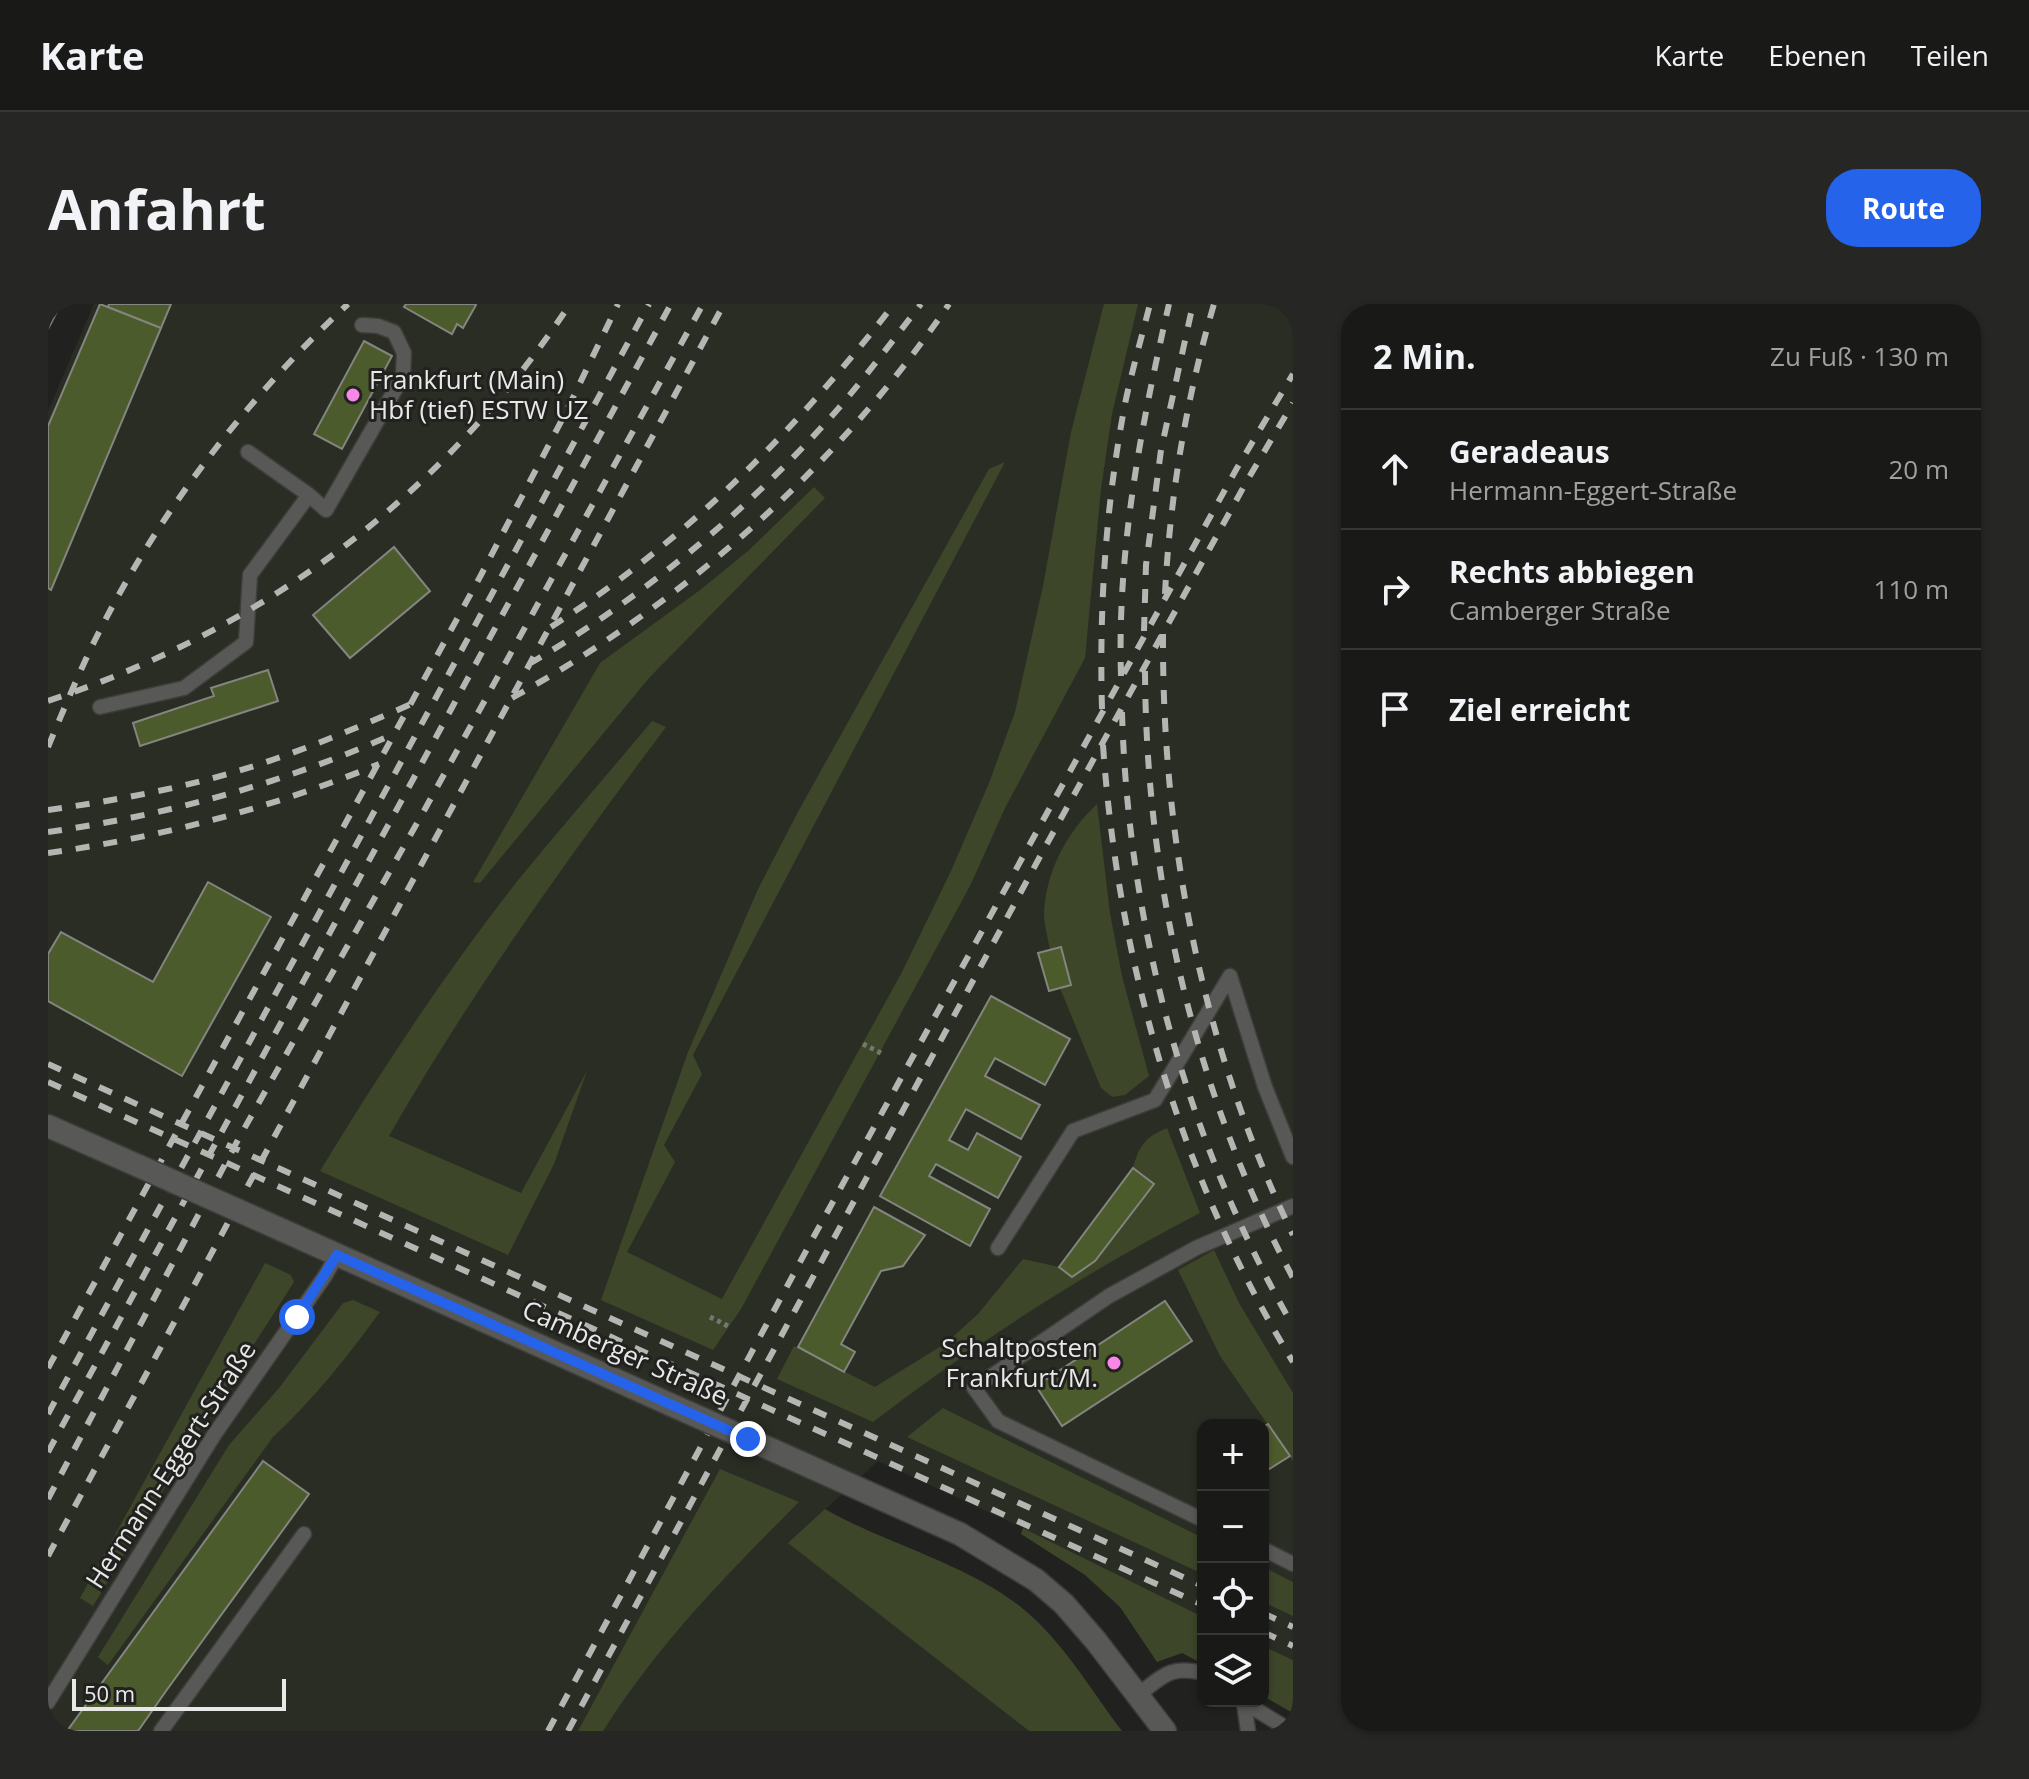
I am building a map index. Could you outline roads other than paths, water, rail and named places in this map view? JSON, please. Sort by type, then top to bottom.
[{"type":"street","name":"Camberger Straße","points":[[48,1126],[960,1534],[1036,1580],[1064,1604],[1165,1731]]},
{"type":"lane","points":[[248,452],[326,510],[403,376],[404,353],[394,332],[378,326],[362,325]]},
{"type":"lane","points":[[100,707],[184,688],[246,642],[250,575],[309,495]]},
{"type":"lane","points":[[998,1248],[1073,1131],[1155,1100],[1230,976],[1265,1087],[1293,1157]]},
{"type":"lane","points":[[1197,1517],[998,1421],[974,1388],[1109,1296],[1196,1248],[1293,1206]]},
{"type":"lane","name":"Hermann-Eggert-Straße","points":[[48,1702],[214,1435],[337,1255]]},
{"type":"lane","points":[[161,1731],[304,1534]]},
{"type":"lane","points":[[1269,1552],[1293,1564]]},
{"type":"lane","points":[[1138,1695],[1165,1675],[1184,1668],[1197,1671]]},
{"type":"lane","points":[[1244,1707],[1248,1731]]},
{"type":"lane","points":[[1251,1707],[1291,1731]]},
{"type":"railway","points":[[48,747],[95,640],[147,547],[176,503],[239,419],[348,304]]},
{"type":"railway","points":[[48,701],[128,671],[204,635],[275,594],[343,547],[407,495],[466,437],[520,373],[570,304]]},
{"type":"railway","points":[[48,1368],[481,575],[618,304]]},
{"type":"railway","points":[[48,1414],[649,304]]},
{"type":"railway","points":[[48,1452],[671,304]]},
{"type":"railway","points":[[48,1499],[240,1136],[425,809],[703,304]]},
{"type":"railway","points":[[48,1556],[724,304]]},
{"type":"railway","points":[[551,627],[647,558],[736,480],[818,396],[894,304]]},
{"type":"railway","points":[[529,664],[613,610],[732,516],[838,409],[921,304]]},
{"type":"railway","points":[[512,698],[637,620],[753,526],[858,421],[906,364],[949,304]]},
{"type":"railway","points":[[1102,709],[1103,592],[1113,476],[1126,399],[1150,304]]},
{"type":"railway","points":[[1121,676],[1123,582],[1133,488],[1169,304]]},
{"type":"railway","points":[[1144,631],[1146,565],[1161,450],[1193,304]]},
{"type":"railway","points":[[1165,594],[1181,448],[1195,376],[1214,304]]},
{"type":"railway","points":[[548,1731],[813,1238],[1237,468],[1293,374]]},
{"type":"railway","points":[[568,1731],[1043,851],[1293,403]]},
{"type":"railway","points":[[1163,634],[1170,790],[1194,942],[1234,1091],[1261,1164],[1293,1235]]},
{"type":"railway","points":[[1145,671],[1155,828],[1166,906],[1182,984],[1228,1134],[1258,1207],[1293,1278]]},
{"type":"railway","points":[[48,810],[134,796],[219,776],[275,759],[411,704]]},
{"type":"railway","points":[[1122,712],[1136,872],[1170,1030],[1193,1106],[1222,1182],[1255,1255],[1293,1326]]},
{"type":"railway","points":[[48,832],[137,816],[225,795],[310,768],[394,734]]},
{"type":"railway","points":[[1103,745],[1123,907],[1161,1065],[1217,1217],[1253,1291],[1293,1362]]},
{"type":"railway","points":[[48,853],[133,839],[216,819],[298,794],[379,764]]},
{"type":"railway","points":[[48,1064],[1197,1583]]},
{"type":"railway","points":[[48,1082],[1197,1602]]},
{"type":"railway","points":[[1269,1616],[1293,1627]]},
{"type":"railway","points":[[1269,1635],[1293,1646]]},
{"type":"place","name":"Frankfurt (Main) Hbf (tief) ESTW UZ","points":[[353,395]]},
{"type":"place","name":"Schaltposten Frankfurt/M.","points":[[1114,1363]]}]
